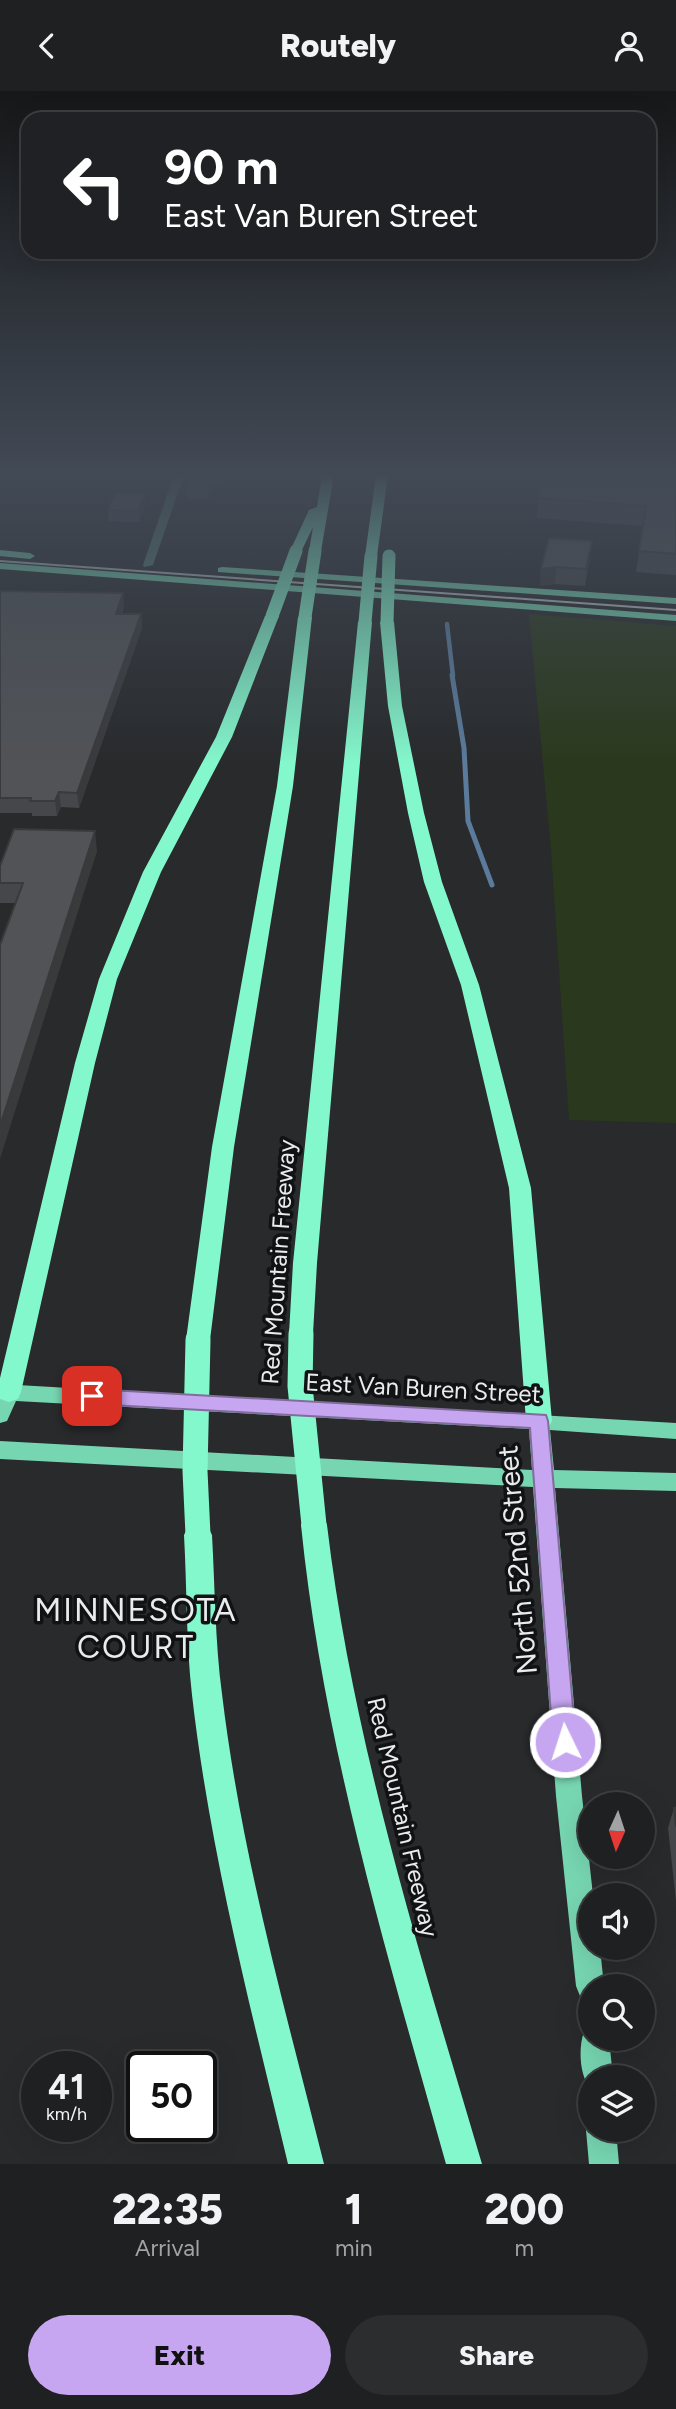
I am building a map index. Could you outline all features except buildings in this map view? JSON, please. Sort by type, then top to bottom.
[{"type":"highway","points":[[5,1392],[108,979],[152,872],[224,737],[288,572]]},
{"type":"highway","points":[[306,2164],[259,1973],[233,1848],[207,1694],[195,1472],[198,1340],[223,1147],[285,786],[312,572]]},
{"type":"highway","name":"Red Mountain Freeway","points":[[370,572],[301,1333],[300,1386],[327,1628],[359,1777],[400,1944],[464,2164]]},
{"type":"highway","points":[[389,572],[387,622],[395,706],[415,813],[433,882],[470,985],[520,1188],[539,1421]]},
{"type":"main road","points":[[86,572],[676,618]]},
{"type":"main road","points":[[241,572],[676,601]]},
{"type":"main road","points":[[0,1415],[5,1392]]},
{"type":"main road","name":"East Van Buren Street","points":[[5,1392],[676,1431]]},
{"type":"main road","name":"North 52nd Street","points":[[539,1421],[569,1796],[589,1974]]},
{"type":"main road","points":[[0,1450],[542,1480],[676,1482]]},
{"type":"main road","points":[[602,2142],[604,2164]]},
{"type":"green space","points":[[529,614],[676,626],[676,1123],[569,1120],[551,850]]},
{"type":"waterway","points":[[447,624],[453,676]]},
{"type":"waterway","points":[[452,675],[464,748],[468,821],[492,885]]},
{"type":"tram line","points":[[148,572],[676,610]]},
{"type":"district","name":"MINNESOTA COURT","points":[[136,1628]]},
{"type":"route","points":[[92,1396],[539,1421],[565,1742]]}]
